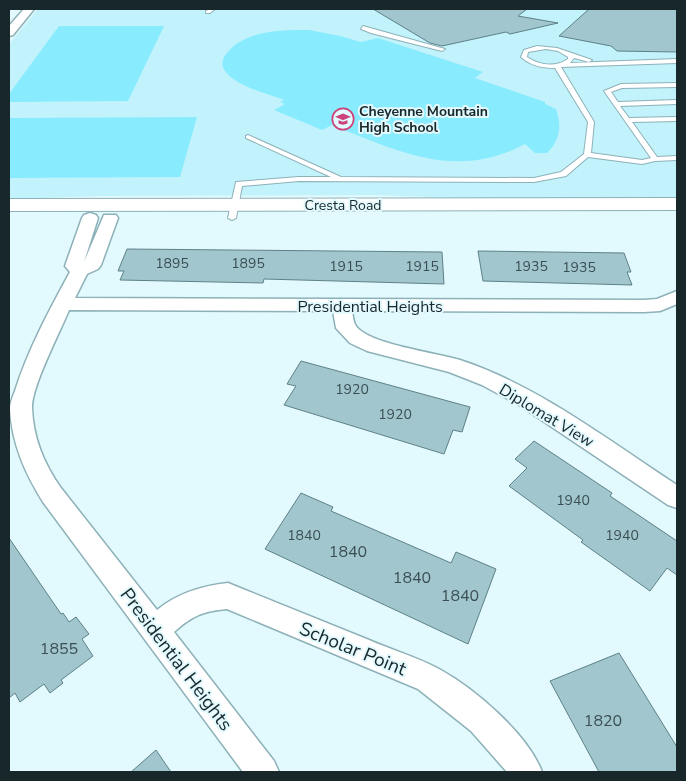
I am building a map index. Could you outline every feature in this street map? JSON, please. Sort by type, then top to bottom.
[{"type":"main road","name":"Cresta Road","points":[[9,218],[100,218],[233,212],[677,204]]},
{"type":"main road","name":"Cresta Road","points":[[9,205],[233,212],[677,217]]},
{"type":"street","points":[[9,33],[29,9]]},
{"type":"street","name":"Presidential Heights","points":[[100,218],[92,265],[80,270],[62,304],[30,377],[21,407],[28,450],[37,472],[52,495],[156,629],[263,772]]},
{"type":"street","name":"Presidential Heights","points":[[62,304],[644,306],[660,305],[677,297]]},
{"type":"street","name":"Diplomat View","points":[[342,306],[346,328],[357,338],[374,346],[454,366],[489,380],[527,399],[677,498]]},
{"type":"street","name":"Scholar Point","points":[[156,629],[180,608],[202,598],[228,596],[428,679],[454,696],[484,722],[526,772]]},
{"type":"lane","points":[[363,28],[442,49]]},
{"type":"lane","points":[[677,57],[581,60],[559,50],[544,47],[531,49],[524,54],[524,57],[533,63],[560,66],[677,61]]},
{"type":"lane","points":[[560,66],[571,60],[569,54]]},
{"type":"lane","points":[[233,212],[239,184],[299,179],[534,180],[563,174],[586,155],[591,122],[560,66]]},
{"type":"lane","points":[[655,159],[607,91],[621,86],[677,85]]},
{"type":"lane","points":[[616,104],[677,102]]},
{"type":"lane","points":[[628,120],[677,119]]},
{"type":"lane","points":[[248,136],[340,179]]},
{"type":"lane","points":[[586,155],[642,162],[655,159],[677,158]]},
{"type":"shaded area","name":"Cheyenne Mountain High School","points":[[38,9],[677,9],[677,198],[459,198],[374,195],[101,196],[9,199],[9,44]]},
{"type":"shaded area","points":[[59,26],[164,26],[128,101],[9,102],[9,94]]},
{"type":"shaded area","points":[[309,30],[361,42],[378,38],[483,72],[475,78],[545,102],[545,104],[556,109],[559,132],[555,143],[547,153],[535,153],[525,144],[500,155],[475,160],[451,161],[427,158],[403,152],[332,125],[322,130],[274,110],[285,104],[280,102],[284,100],[244,85],[230,77],[223,67],[222,62],[225,56],[243,40],[276,31]]},
{"type":"shaded area","points":[[197,117],[180,177],[9,178],[9,118]]},
{"type":"building","points":[[373,9],[527,9],[518,16],[558,23],[442,46],[430,43]]},
{"type":"building","points":[[589,9],[677,9],[677,52],[617,51],[611,46],[559,36]]},
{"type":"building","points":[[127,249],[442,252],[444,284],[264,279],[263,283],[120,280],[124,271],[118,271]]},
{"type":"building","points":[[478,251],[624,253],[631,272],[627,272],[632,285],[483,281]]},
{"type":"building","points":[[301,361],[470,407],[462,432],[453,430],[444,454],[284,405],[296,386],[287,384]]},
{"type":"building","points":[[534,441],[612,493],[610,496],[677,541],[677,575],[667,568],[650,591],[581,542],[583,540],[509,486],[527,468],[515,459]]},
{"type":"building","points":[[301,493],[333,507],[331,511],[451,563],[456,552],[496,569],[468,644],[265,549]]},
{"type":"building","points":[[9,538],[61,614],[63,613],[69,622],[76,617],[89,634],[82,639],[93,656],[61,680],[63,683],[50,693],[44,684],[20,702],[15,693],[9,698]]},
{"type":"building","points":[[619,653],[677,747],[677,772],[599,772],[550,681]]},
{"type":"building","points":[[156,750],[171,772],[131,772]]},
{"type":"place","name":"Cheyenne Mountain High School","points":[[343,119]]}]
